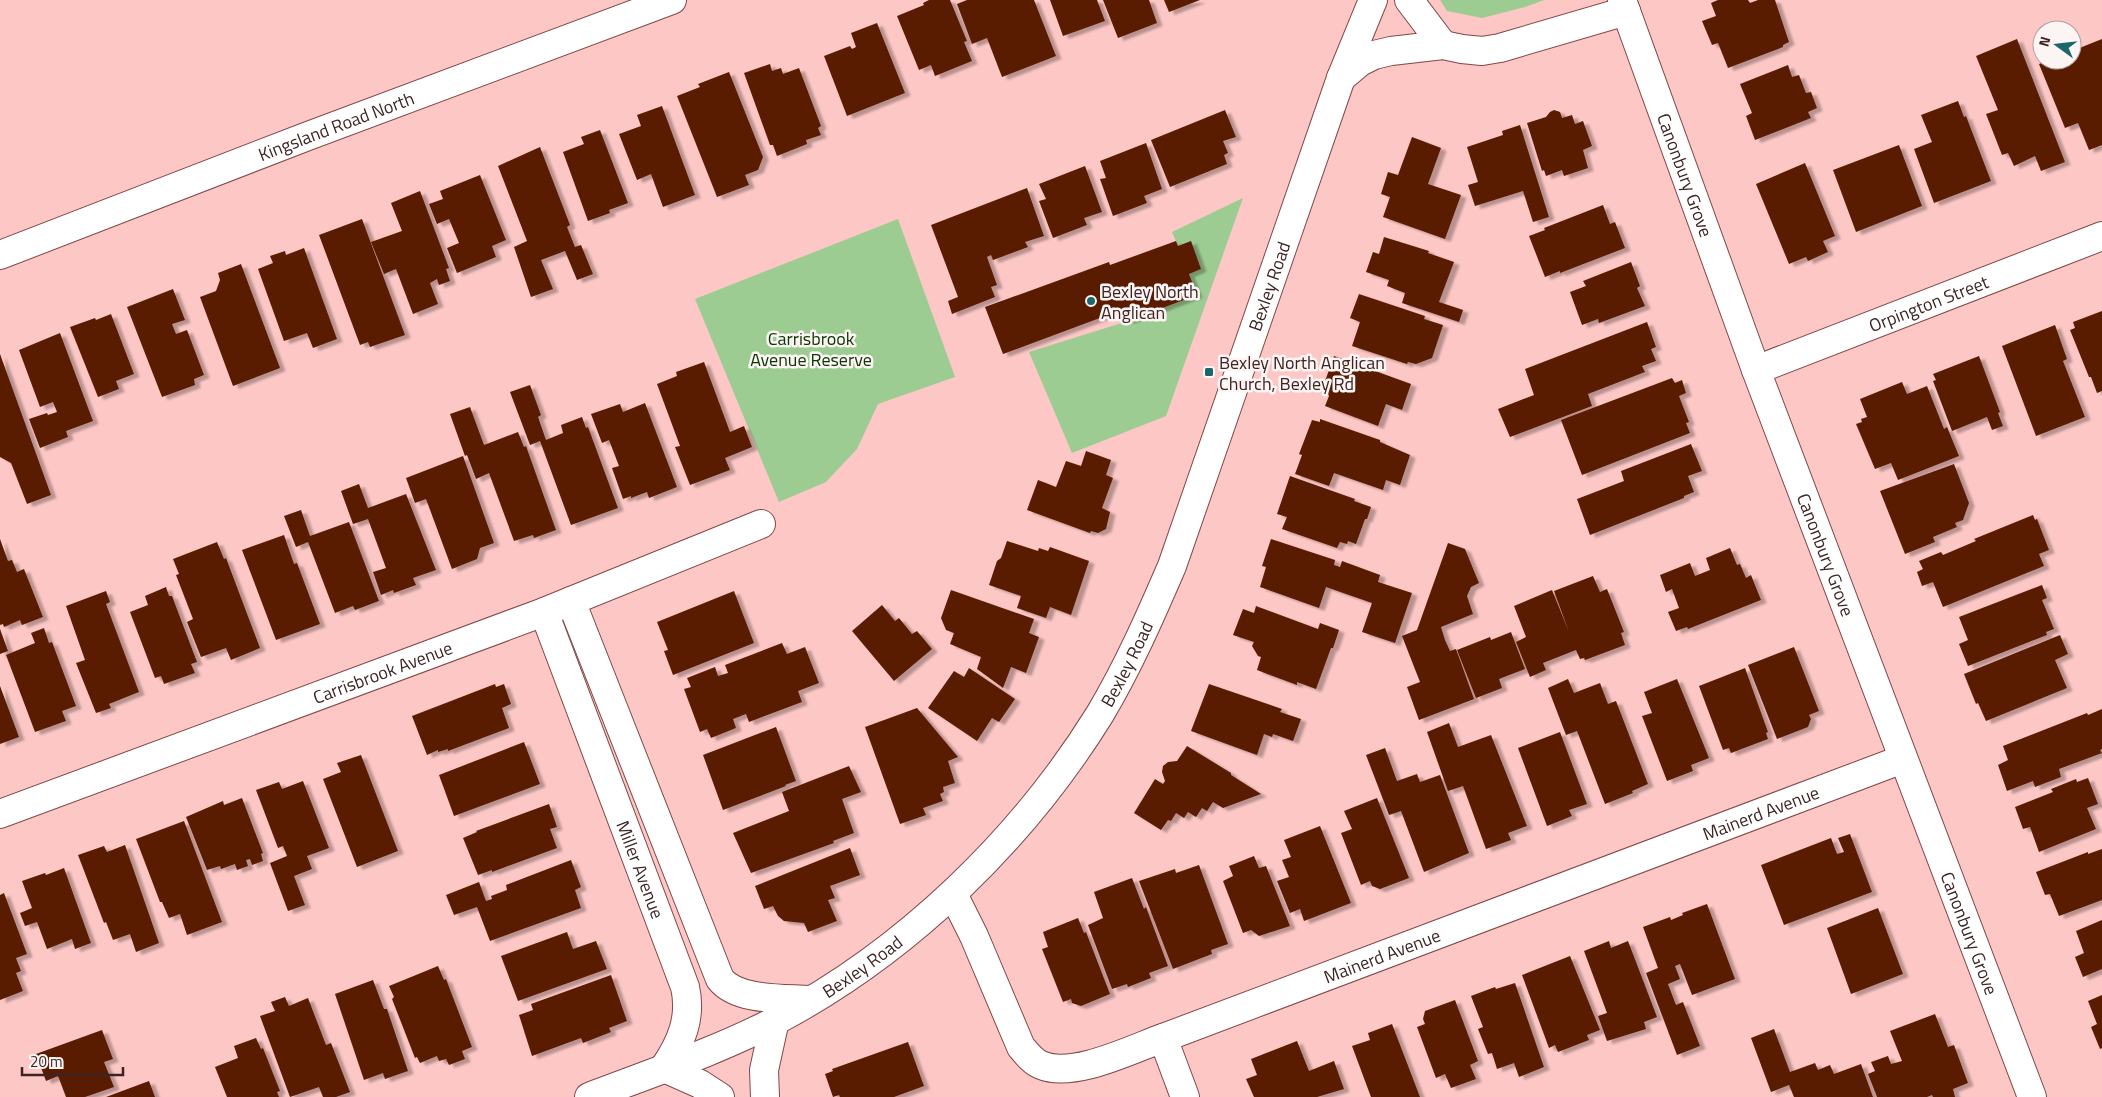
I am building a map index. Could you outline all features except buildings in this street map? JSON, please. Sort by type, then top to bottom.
[{"type":"street","name":"Kingsland Road North","points":[[0,255],[308,136],[672,0]]},
{"type":"street","name":"Bexley Road","points":[[589,1097],[700,1054],[775,1020],[810,1000],[904,935],[953,894],[999,846],[1048,788],[1100,714],[1140,640],[1172,566],[1342,78],[1374,0]]},
{"type":"street","points":[[1409,0],[1443,45]]},
{"type":"street","name":"Canonbury Grove","points":[[1342,78],[1360,62],[1374,55],[1390,51],[1443,45],[1482,51],[1500,48],[1624,5],[1756,370],[2032,1097]]},
{"type":"street","name":"Orpington Street","points":[[1756,370],[2102,236]]},
{"type":"street","name":"Carrisbrook Avenue","points":[[0,814],[544,612],[761,524]]},
{"type":"street","name":"Miller Avenue","points":[[571,601],[720,979],[729,988],[743,993],[810,1000]]},
{"type":"street","name":"Miller Avenue","points":[[544,612],[685,986],[688,1013],[686,1023],[680,1044],[664,1068]]},
{"type":"street","name":"Mainerd Avenue","points":[[953,894],[974,936],[1021,1048],[1030,1058],[1047,1067],[1068,1070],[1082,1067],[1163,1038],[1903,759]]},
{"type":"street","points":[[765,1097],[764,1070],[775,1020]]},
{"type":"street","points":[[1163,1038],[1185,1097]]},
{"type":"street","points":[[664,1068],[700,1084],[720,1097]]},
{"type":"green space","points":[[1440,0],[1544,0],[1482,18],[1447,11]]},
{"type":"green space","points":[[1243,198],[1166,416],[1072,453],[1029,352],[1128,321],[1197,295],[1189,274],[1201,269],[1178,246],[1172,232]]},
{"type":"green space","name":"Carrisbrook Avenue Reserve","points":[[898,219],[955,377],[878,404],[857,449],[826,482],[779,502],[695,299]]},
{"type":"place","name":"Bexley North Anglican","points":[[1091,301]]},
{"type":"place","name":"Bexley North Anglican Church, Bexley Rd","points":[[1209,372]]}]
